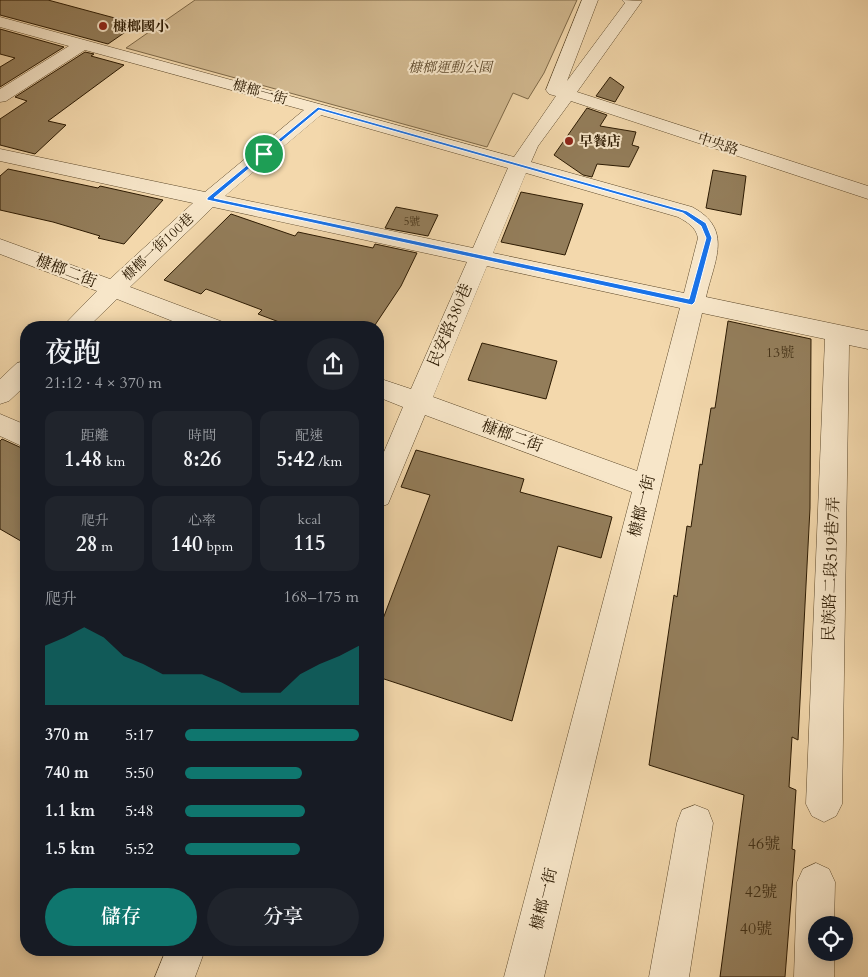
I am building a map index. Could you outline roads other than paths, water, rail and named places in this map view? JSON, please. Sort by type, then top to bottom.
[{"type":"street","points":[[567,94],[555,90],[590,0]]},
{"type":"street","points":[[519,166],[529,146],[632,0]]},
{"type":"street","name":"槺榔一街","points":[[0,22],[318,108],[685,212],[704,225],[709,238],[524,977]]},
{"type":"street","points":[[0,97],[82,44]]},
{"type":"street","name":"中央路","points":[[567,94],[868,193]]},
{"type":"street","name":"槺榔一街100巷","points":[[79,321],[209,199],[318,108]]},
{"type":"street","points":[[0,155],[868,340]]},
{"type":"street","name":"民安路380巷","points":[[384,481],[519,166]]},
{"type":"street","name":"槺榔二街","points":[[0,246],[197,321]]},
{"type":"street","name":"民族路二段519巷7弄","points":[[824,804],[837,333]]},
{"type":"street","points":[[0,394],[20,376]]},
{"type":"street","name":"槺榔二街","points":[[384,389],[647,486]]},
{"type":"street","points":[[0,424],[20,434]]},
{"type":"street","points":[[669,977],[695,823]]},
{"type":"street","points":[[814,977],[816,882]]},
{"type":"street","points":[[174,977],[183,956]]},
{"type":"place","name":"槺榔國小","points":[[103,26]]},
{"type":"place","name":"早餐店","points":[[569,141]]},
{"type":"park label","name":"槺榔運動公園","points":[[450,67]]}]
